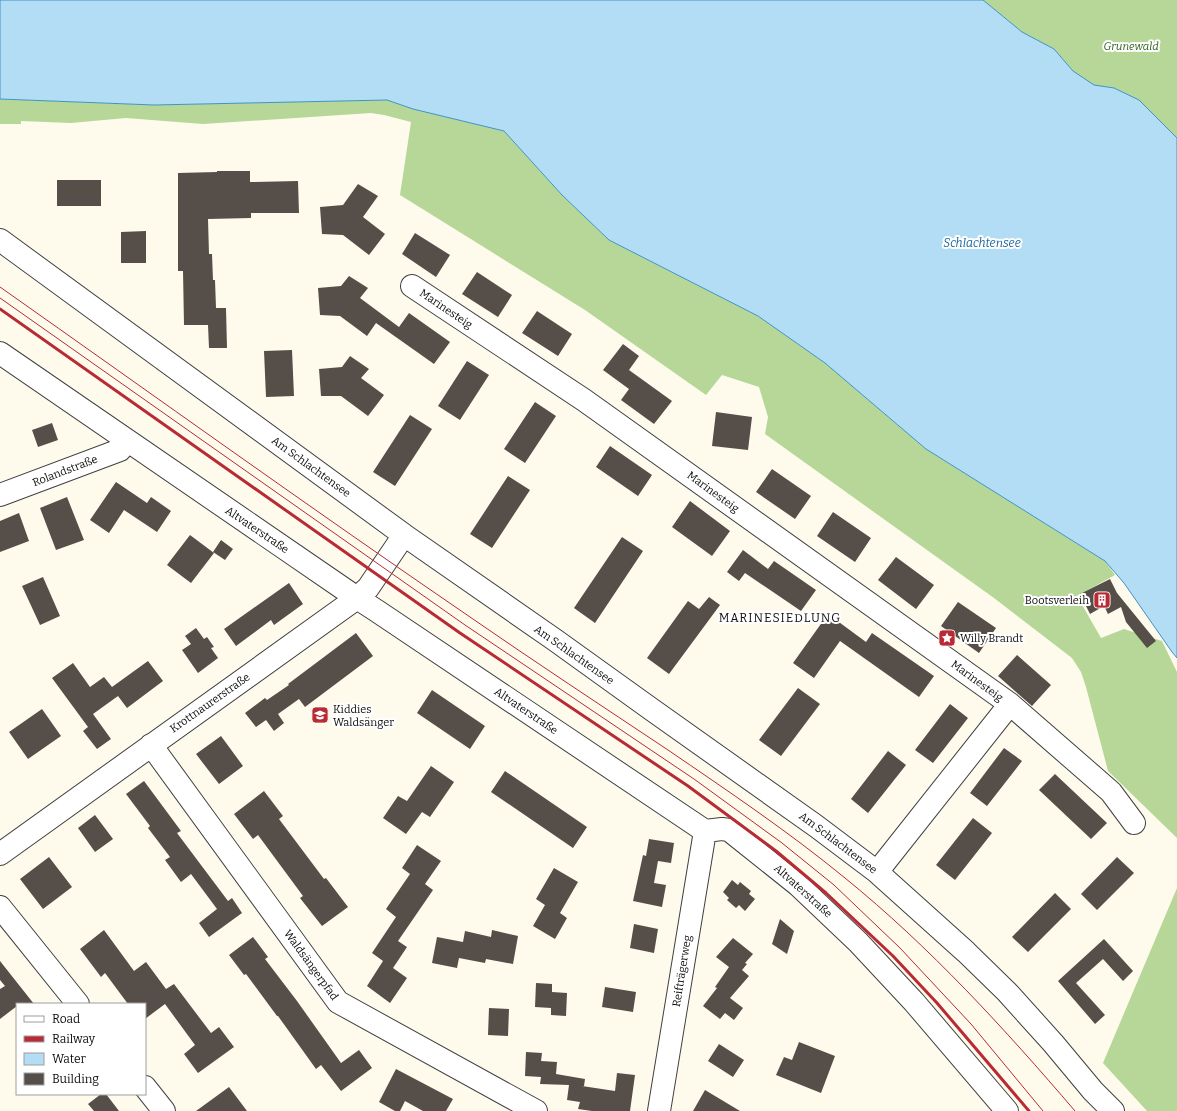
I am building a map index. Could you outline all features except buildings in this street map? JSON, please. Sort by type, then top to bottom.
[{"type":"street","name":"Am Schlachtensee","points":[[0,240],[404,535],[810,821],[877,872],[963,949],[1007,992],[1053,1043],[1093,1091],[1113,1111]]},
{"type":"street","name":"Marinesteig","points":[[412,286],[584,400],[1010,704],[1111,792],[1134,823]]},
{"type":"street","name":"Altvaterstraße","points":[[0,353],[356,598],[705,831],[722,829],[729,830],[798,885],[858,942],[914,1002],[1007,1111]]},
{"type":"street","name":"Rolandstraße","points":[[0,495],[120,450],[127,440]]},
{"type":"street","name":"Krottnaurerstraße","points":[[0,854],[356,598],[368,588],[404,535]]},
{"type":"street","name":"Marinesteig","points":[[877,872],[1010,704]]},
{"type":"street","name":"Waldsängerpfad","points":[[151,745],[338,1002],[536,1111]]},
{"type":"street","name":"Reifträgerweg","points":[[659,1111],[705,831]]},
{"type":"street","points":[[0,907],[77,1003]]},
{"type":"street","points":[[146,1088],[164,1111]]},
{"type":"green space","name":"Grunewald","points":[[983,0],[1177,0],[1177,138],[1139,100],[1114,88],[1094,86],[1073,71],[1054,49],[1022,32]]},
{"type":"green space","points":[[0,99],[154,105],[387,100],[413,109],[504,131],[562,195],[609,240],[758,316],[825,363],[926,449],[1105,561],[1115,575],[1077,596],[1101,638],[1124,629],[1162,641],[1177,672],[1177,838],[1108,771],[1086,687],[1081,672],[1072,658],[994,598],[765,434],[768,417],[759,387],[722,375],[706,395],[585,310],[400,195],[411,122],[371,113],[203,124],[126,118],[71,123],[21,121],[21,124],[0,124]]},
{"type":"green space","points":[[1177,888],[1177,1111],[1147,1111],[1103,1063]]},
{"type":"water","name":"Schlachtensee","points":[[0,0],[983,0],[1022,32],[1054,49],[1073,71],[1094,85],[1114,88],[1139,100],[1177,138],[1177,658],[1124,583],[1105,561],[926,449],[825,363],[758,316],[609,240],[562,195],[504,131],[413,109],[387,100],[154,105],[0,99]]},
{"type":"tram line","points":[[0,287],[234,453],[519,651],[668,750],[802,844],[876,904],[936,960],[1021,1049],[1075,1111]]},
{"type":"tram line","points":[[0,298],[465,625],[694,779],[782,843],[834,885],[900,948],[971,1024],[1043,1111]]},
{"type":"railway","points":[[0,309],[460,633],[688,786],[776,851],[826,893],[893,956],[937,1003],[1029,1111]]},
{"type":"place","name":"Bootsverleih","points":[[1102,600]]},
{"type":"place","name":"Willy Brandt","points":[[947,638]]},
{"type":"place","name":"Kiddies Waldsänger","points":[[320,715]]},
{"type":"district","name":"MARINESIEDLUNG","points":[[780,618]]}]
